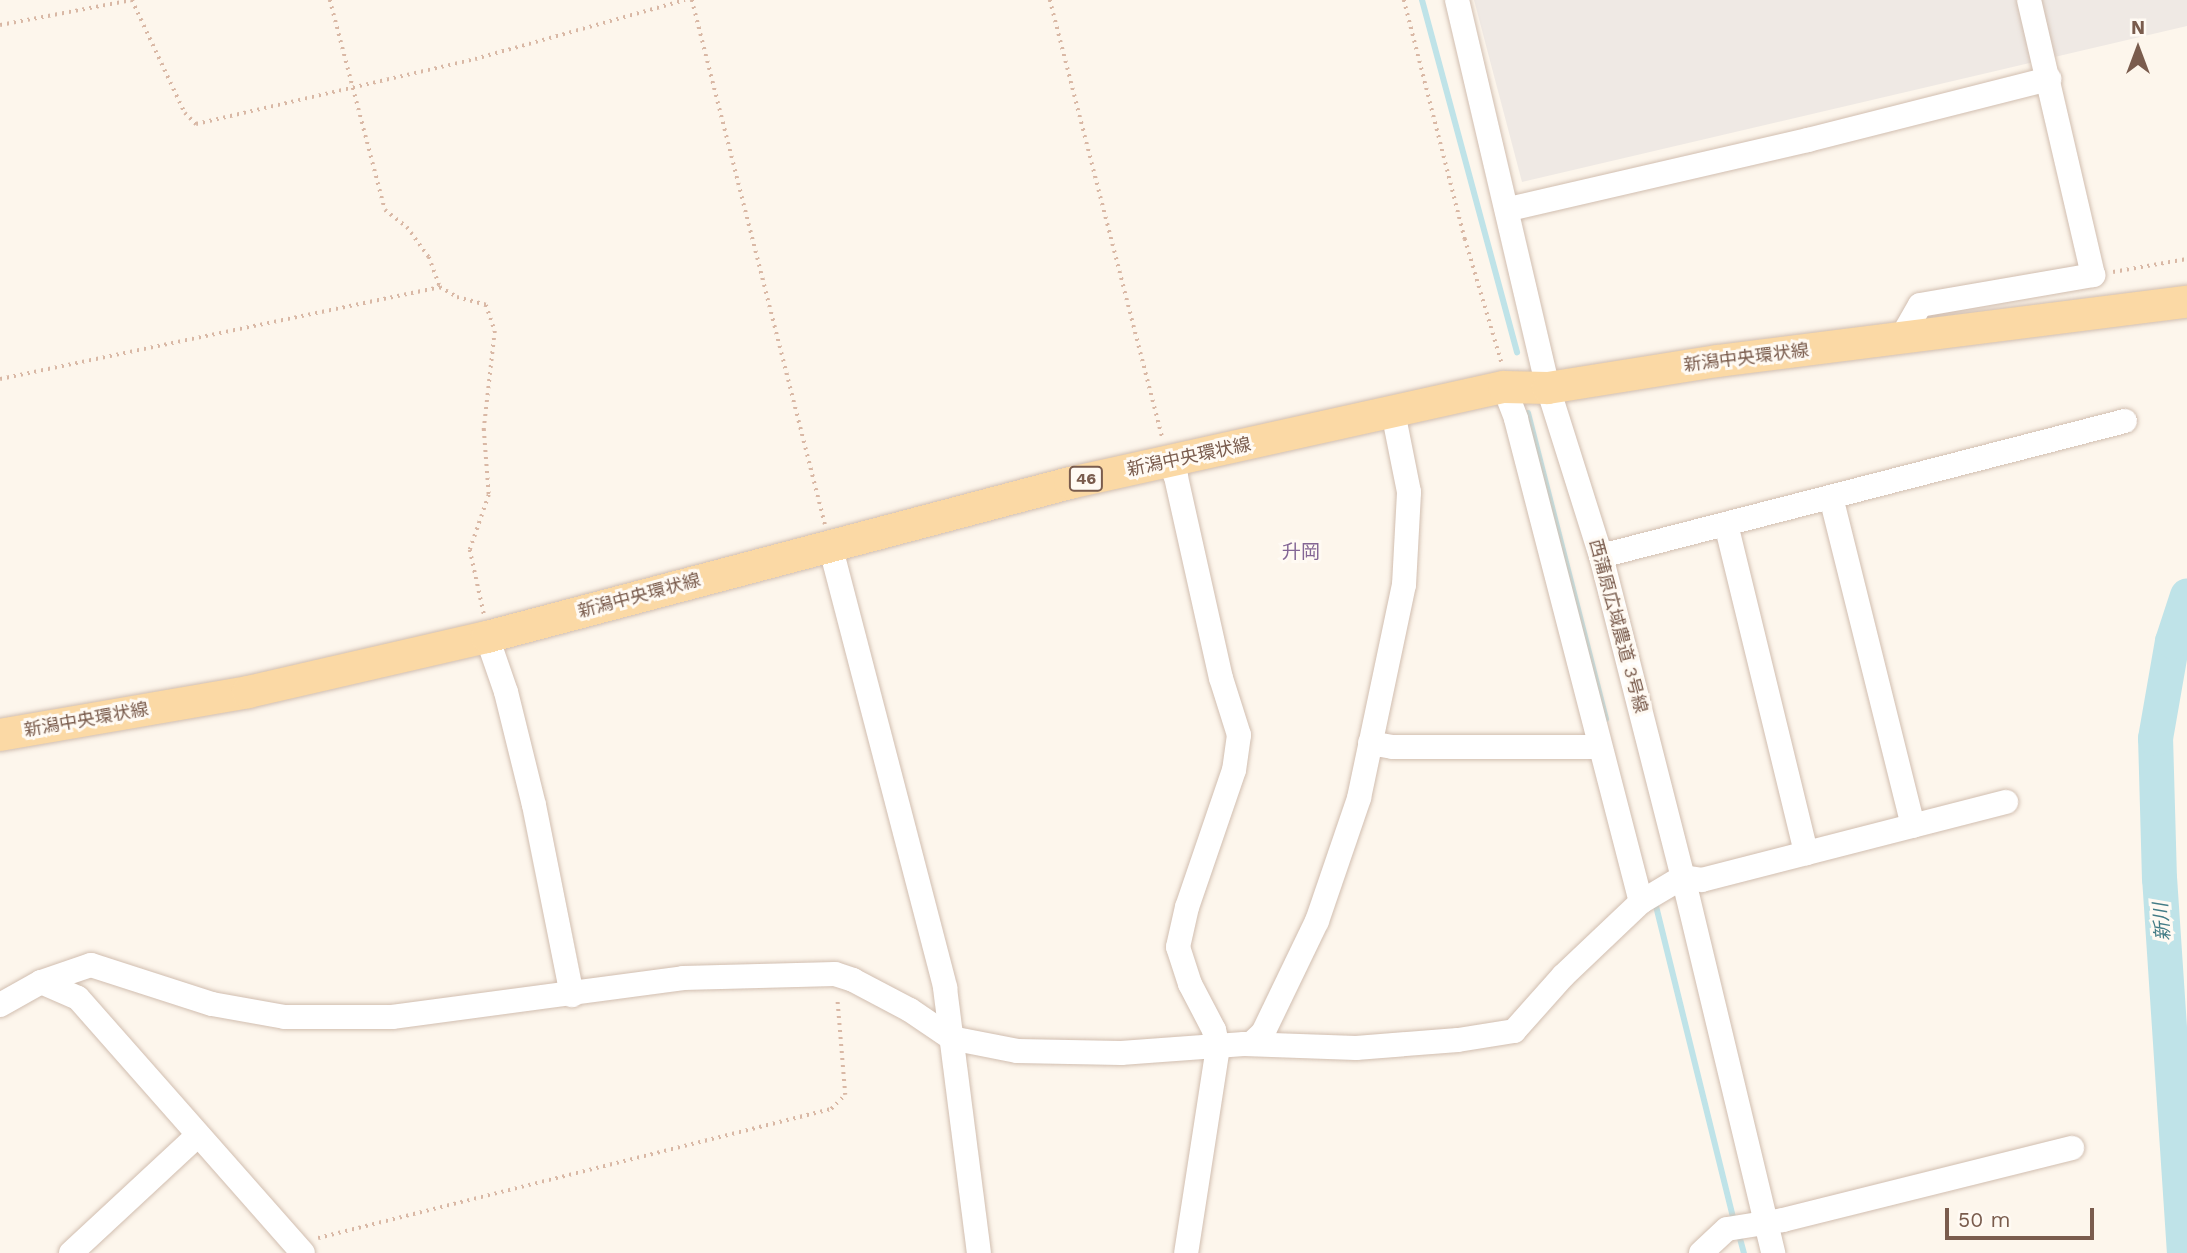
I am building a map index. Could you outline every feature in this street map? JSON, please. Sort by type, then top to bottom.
[{"type":"main road","name":"新潟中央環状線","points":[[0,735],[248,692],[486,637],[1070,482],[1504,387],[1548,388],[1717,361],[2187,302]]},
{"type":"street","name":"西蒲原広域農道 3号線","points":[[1457,0],[1548,388],[1601,556],[1682,877],[1748,1226],[1773,1253]]},
{"type":"street","points":[[1900,340],[1920,305],[2093,275],[2029,0]]},
{"type":"street","points":[[1508,209],[1808,140],[2049,79]]},
{"type":"street","points":[[1504,387],[1516,419],[1641,902]]},
{"type":"street","points":[[1251,1044],[1264,1033],[1317,921],[1359,798],[1405,585],[1409,492],[1393,412]]},
{"type":"street","points":[[1601,556],[2125,421]]},
{"type":"street","points":[[1168,461],[1176,477],[1221,678],[1239,735],[1234,770],[1186,907],[1178,947],[1190,984],[1214,1030],[1219,1047],[1186,1253]]},
{"type":"street","points":[[1830,497],[1913,826]]},
{"type":"street","points":[[1726,524],[1806,853]]},
{"type":"street","points":[[830,545],[945,988],[979,1253]]},
{"type":"street","points":[[486,637],[506,692],[534,805],[572,995]]},
{"type":"street","points":[[1370,743],[1393,747],[1599,747]]},
{"type":"street","points":[[0,1005],[41,982],[90,965],[212,1004],[285,1017],[392,1017],[572,995],[683,978],[835,974],[853,980],[910,1010],[951,1038],[1017,1051],[1121,1053],[1251,1044],[1356,1048],[1458,1040],[1514,1031],[1563,976],[1641,902],[1682,877],[1702,880],[2006,802]]},
{"type":"street","points":[[41,982],[78,998],[197,1136],[300,1249]]},
{"type":"street","points":[[71,1253],[197,1136]]},
{"type":"street","points":[[1701,1253],[1748,1226],[2072,1147]]},
{"type":"path","points":[[0,25],[132,0],[185,113],[196,124],[330,91],[475,60],[685,0]]},
{"type":"path","points":[[330,0],[385,211],[407,227],[429,257],[440,287],[457,297],[486,305],[495,331],[484,429],[489,495],[470,550],[482,597],[486,637]]},
{"type":"path","points":[[692,0],[830,545]]},
{"type":"path","points":[[1050,0],[1168,461]]},
{"type":"path","points":[[1404,0],[1465,239],[1502,356],[1504,387]]},
{"type":"path","points":[[2093,275],[2187,259]]},
{"type":"path","points":[[0,379],[440,287]]},
{"type":"path","points":[[300,1249],[831,1109],[845,1096],[835,974]]},
{"type":"shaded area","points":[[1474,0],[2187,0],[2187,26],[1522,182]]},
{"type":"waterway","points":[[1422,0],[1517,352]]},
{"type":"waterway","points":[[1528,413],[1606,719]]},
{"type":"waterway","name":"新川","points":[[2184,1253],[2159,879],[2155,738],[2172,641],[2187,595]]},
{"type":"waterway","points":[[1655,902],[1734,1221]]},
{"type":"waterway","points":[[1738,1231],[1744,1253]]},
{"type":"district","name":"升岡","points":[[1301,552]]}]
